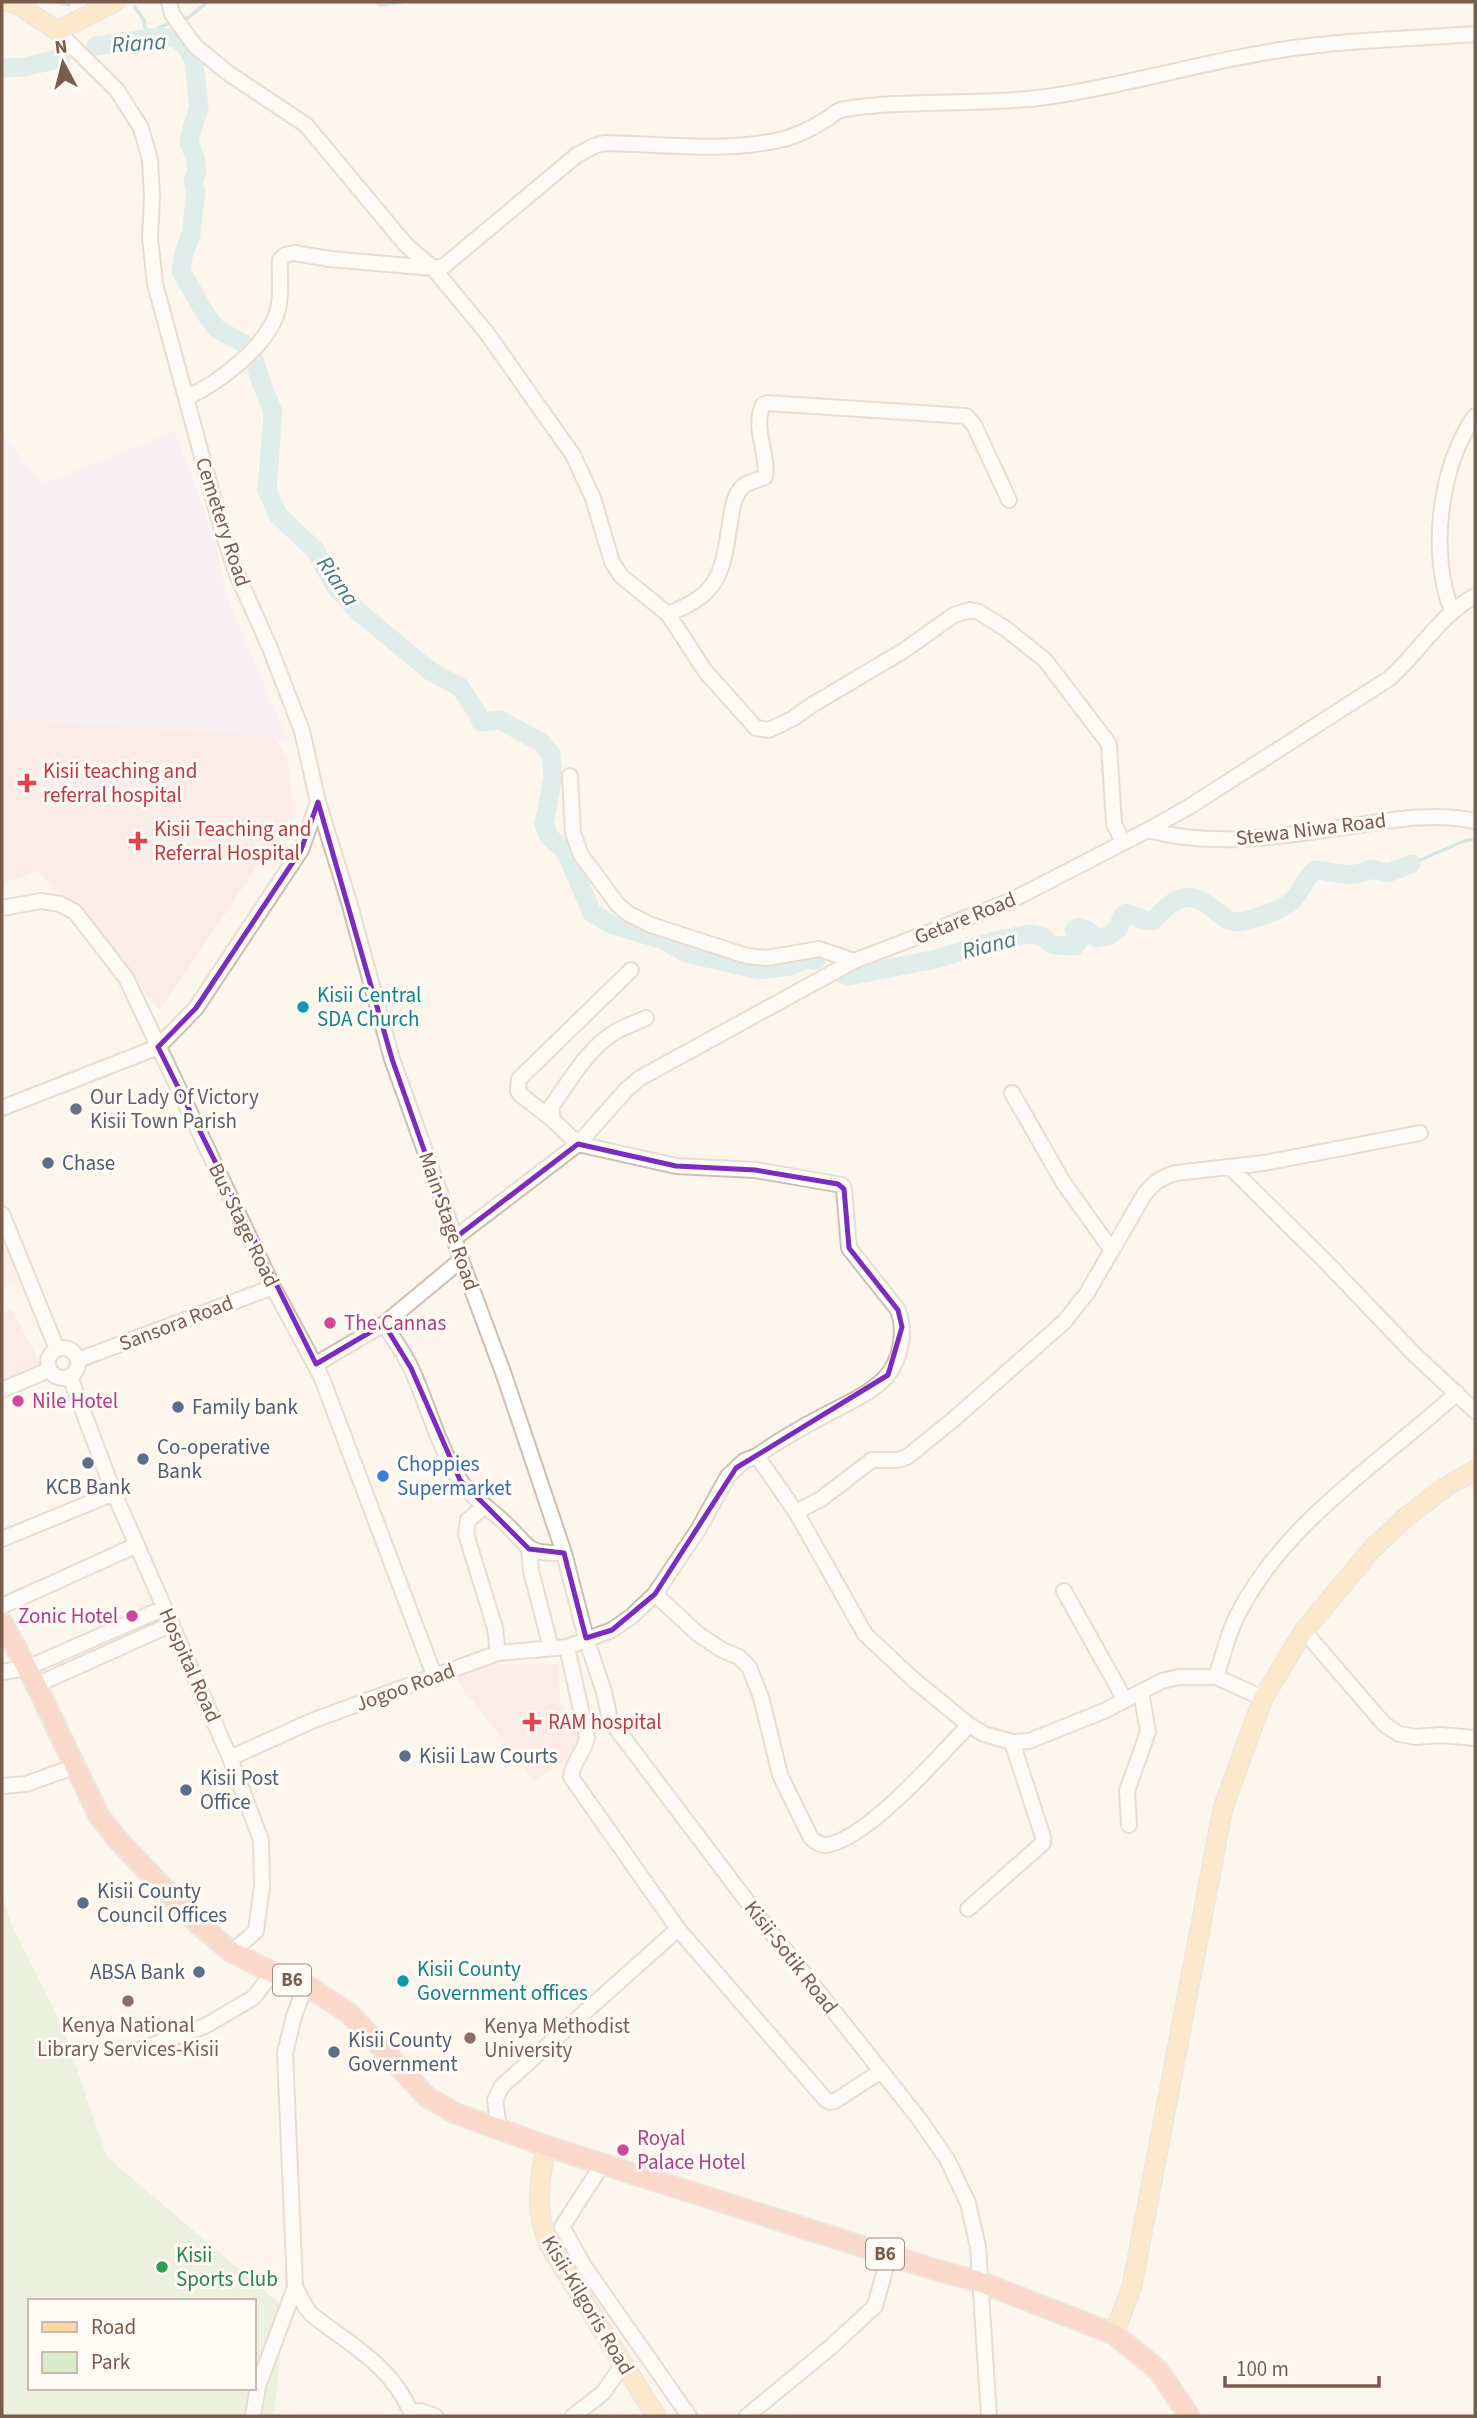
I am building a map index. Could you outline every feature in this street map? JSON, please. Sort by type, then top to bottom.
[{"type":"highway","name":"B6","points":[[2,1622],[19,1673],[76,1766],[99,1816],[118,1840],[198,1924],[233,1952],[273,1973],[306,1985],[350,2014],[427,2097],[455,2113],[546,2147],[889,2256],[980,2281],[1114,2334],[1158,2370],[1189,2416]]},
{"type":"main road","name":"Cemetery Road","points":[[9,2],[17,4],[57,31]]},
{"type":"main road","points":[[57,31],[115,2]]},
{"type":"main road","points":[[1114,2334],[1132,2286],[1223,1808],[1263,1698],[1304,1631],[1372,1549],[1406,1517],[1444,1488],[1475,1469]]},
{"type":"main road","name":"Kisii-Kilgoris Road","points":[[546,2147],[538,2196],[540,2222],[549,2245],[656,2416]]},
{"type":"street","points":[[169,2],[172,14],[195,46],[228,73],[306,125],[406,245],[433,268],[486,332],[573,455],[593,498],[612,562],[621,576],[668,614],[717,686],[756,728],[775,728],[792,719],[904,651],[954,615],[970,610],[979,612],[1006,629],[1045,660],[1109,744],[1114,824],[1123,842]]},
{"type":"street","name":"Cemetery Road","points":[[57,31],[117,90],[141,128],[150,160],[150,238],[155,284],[237,575],[270,648],[302,731],[318,802]]},
{"type":"street","points":[[186,398],[211,386],[232,370],[257,344],[272,323],[278,309],[280,260],[285,255],[294,253],[330,259],[433,268],[449,264],[577,155],[604,143],[719,146],[754,144],[799,134],[843,109],[1043,98],[1278,50],[1342,41],[1475,34]]},
{"type":"street","points":[[668,614],[696,601],[713,585],[721,572],[735,497],[743,485],[765,477],[767,467],[759,432],[759,416],[763,405],[966,416],[974,425],[1009,500]]},
{"type":"street","points":[[1452,611],[1440,572],[1444,504],[1454,455],[1463,433],[1475,416]]},
{"type":"street","name":"Getare Road","points":[[455,1238],[578,1144],[640,1078],[854,961],[1008,902],[1192,805],[1390,678],[1406,664],[1452,611],[1475,596]]},
{"type":"street","points":[[570,776],[573,833],[581,855],[618,905],[629,914],[651,925],[747,956],[767,958],[819,949],[854,961]]},
{"type":"street","points":[[2,1108],[158,1047],[196,1008],[301,850],[318,802]]},
{"type":"street","name":"Main Stage Road","points":[[318,802],[349,902],[392,1059],[564,1553],[586,1638]]},
{"type":"street","name":"Stewa Niwa Road","points":[[1148,830],[1177,838],[1205,840],[1253,838],[1422,817],[1475,821]]},
{"type":"street","name":"Bus Stage Road","points":[[2,908],[41,901],[60,904],[75,912],[126,978],[273,1287],[316,1364],[435,1675]]},
{"type":"street","points":[[578,1144],[553,1119],[521,1096],[518,1091],[519,1079],[631,970]]},
{"type":"street","points":[[553,1119],[551,1107],[600,1044],[615,1032],[646,1018]]},
{"type":"street","points":[[1012,1093],[1063,1182],[1111,1249]]},
{"type":"street","points":[[796,1512],[821,1499],[872,1460],[897,1460],[907,1457],[1071,1315],[1087,1293],[1144,1195],[1152,1184],[1163,1176],[1264,1163],[1420,1133]]},
{"type":"street","name":"Jogoo Road","points":[[230,1758],[314,1720],[498,1653],[567,1647],[612,1630],[632,1616],[655,1594],[698,1530],[728,1476],[744,1461],[876,1386],[888,1375],[898,1355],[902,1327],[900,1316],[849,1248],[844,1189],[838,1184],[755,1170],[676,1166],[578,1144]]},
{"type":"street","points":[[1230,1167],[1415,1355],[1475,1411]]},
{"type":"street","points":[[2,1213],[57,1349]]},
{"type":"street","points":[[316,1364],[384,1324],[461,1260]]},
{"type":"street","name":"Sansora Road","points":[[78,1360],[273,1287]]},
{"type":"street","points":[[384,1324],[411,1367],[435,1429],[460,1480],[508,1525],[529,1549],[539,1554],[564,1553]]},
{"type":"street","points":[[57,1349],[71,1350],[78,1360],[77,1370],[70,1377],[56,1377],[49,1370],[48,1360],[57,1349]]},
{"type":"street","points":[[2,1390],[49,1370]]},
{"type":"street","name":"Hospital Road","points":[[70,1377],[114,1493],[230,1758],[261,1840],[261,1899],[256,1931],[233,1952]]},
{"type":"street","points":[[1216,1677],[1235,1618],[1271,1562],[1333,1497],[1457,1393]]},
{"type":"street","points":[[757,1456],[796,1512],[865,1634],[915,1680],[969,1725],[984,1734],[1012,1742],[1029,1741],[1104,1711],[1162,1681],[1179,1677],[1216,1677],[1263,1698]]},
{"type":"street","points":[[2,1539],[114,1493]]},
{"type":"street","points":[[485,1506],[468,1520],[466,1534],[495,1628],[498,1653]]},
{"type":"street","points":[[2,1606],[137,1545]]},
{"type":"street","points":[[529,1549],[531,1572],[551,1648]]},
{"type":"street","points":[[1064,1591],[1125,1700]]},
{"type":"street","points":[[655,1594],[698,1634],[722,1650],[739,1657],[749,1667],[761,1697],[780,1775],[811,1838],[817,1843],[824,1845],[835,1842],[896,1801],[969,1725]]},
{"type":"street","points":[[19,1673],[164,1608]]},
{"type":"street","points":[[19,1673],[172,1624]]},
{"type":"street","points":[[1304,1631],[1384,1724],[1399,1734],[1416,1737],[1440,1735],[1475,1738]]},
{"type":"street","name":"Kisii-Sotik Road","points":[[586,1638],[604,1692],[610,1720],[625,1742],[752,1909],[920,2120],[960,2183],[974,2224],[989,2416]]},
{"type":"street","points":[[567,1647],[587,1737],[587,1744],[571,1770],[571,1777],[678,1929],[825,2099],[835,2101],[881,2071]]},
{"type":"street","points":[[1129,1825],[1127,1791],[1148,1732],[1141,1692]]},
{"type":"street","points":[[968,1909],[1043,1843],[1012,1742]]},
{"type":"street","points":[[2,1786],[26,1784],[76,1766]]},
{"type":"street","points":[[499,2128],[495,2100],[502,2086],[678,1929]]},
{"type":"street","points":[[139,2050],[205,2026],[253,1998],[273,1973]]},
{"type":"street","points":[[253,2416],[258,2386],[295,2287],[285,2053],[294,2016],[306,1985]]},
{"type":"street","points":[[602,2165],[562,2227],[584,2266],[689,2416]]},
{"type":"street","points":[[747,2416],[832,2346],[875,2306],[889,2256]]},
{"type":"street","points":[[295,2287],[311,2314],[363,2352],[389,2375],[403,2394],[409,2414],[421,2411],[435,2416]]},
{"type":"street","points":[[573,2416],[603,2393],[623,2364]]},
{"type":"highlighted area","points":[[318,802],[392,1059],[455,1238],[578,1144],[676,1166],[755,1170],[838,1184],[844,1189],[849,1248],[898,1310],[902,1327],[888,1375],[736,1468],[655,1594],[612,1630],[586,1638],[564,1553],[529,1549],[460,1480],[411,1368],[384,1324],[316,1364],[158,1047],[196,1008],[301,850]]},
{"type":"shaded area","points":[[175,431],[216,543],[226,594],[289,743],[274,737],[2,718],[2,433],[42,484]]},
{"type":"shaded area","name":"Kisii Teaching and Referral Hospital","points":[[2,718],[274,737],[287,759],[294,812],[160,1010],[38,871],[2,883]]},
{"type":"shaded area","points":[[2,1213],[30,1281],[2,1290]]},
{"type":"shaded area","points":[[12,1309],[42,1367],[2,1386],[2,1313]]},
{"type":"shaded area","name":"RAM hospital","points":[[479,1664],[559,1664],[560,1703],[591,1742],[534,1781],[453,1675]]},
{"type":"green space","points":[[2,1896],[11,1923],[63,2028],[107,2157],[285,2308],[274,2416],[2,2416]]},
{"type":"water","points":[[30,59],[33,71],[2,71],[2,64]]},
{"type":"waterway","points":[[57,2],[69,5]]},
{"type":"waterway","points":[[182,21],[208,2]]},
{"type":"waterway","points":[[375,2],[380,5],[403,2]]},
{"type":"waterway","points":[[135,7],[144,20],[147,39]]},
{"type":"waterway","points":[[154,38],[158,29],[174,23]]},
{"type":"waterway","name":"Riana","points":[[96,46],[157,37],[176,38],[187,47],[194,61],[199,108],[189,142],[195,157],[197,171],[193,180],[196,191],[191,234],[181,271],[217,329],[250,347],[273,412],[267,490],[278,515],[315,550],[336,588],[359,612],[430,671],[460,687],[481,722],[500,720],[541,742],[551,754],[553,778],[544,824],[549,837],[568,857],[592,913],[610,924],[663,940],[686,953],[759,970],[790,966],[803,960],[816,960]]},
{"type":"waterway","name":"Riana","points":[[2,68],[25,67],[61,58]]},
{"type":"waterway","name":"Riana","points":[[1411,864],[1464,841],[1475,839]]},
{"type":"waterway","name":"Riana","points":[[842,974],[849,976],[936,959],[998,940],[1029,934],[1041,936],[1053,945],[1075,946],[1080,939],[1074,930],[1078,927],[1087,930],[1096,938],[1108,936],[1119,928],[1121,918],[1126,913],[1153,921],[1171,904],[1184,898],[1200,900],[1228,920],[1236,922],[1288,904],[1315,870],[1357,874],[1370,869],[1388,873],[1411,864]]},
{"type":"place","name":"Kisii teaching and referral hospital","points":[[27,783]]},
{"type":"place","name":"Kisii Teaching and Referral Hospital","points":[[138,841]]},
{"type":"place","name":"Kisii Central SDA Church","points":[[303,1007]]},
{"type":"place","name":"Our Lady Of Victory Kisii Town Parish","points":[[76,1109]]},
{"type":"place","name":"Chase","points":[[48,1163]]},
{"type":"place","name":"The Cannas","points":[[330,1323]]},
{"type":"place","name":"Nile Hotel","points":[[18,1401]]},
{"type":"place","name":"Family bank","points":[[178,1407]]},
{"type":"place","name":"Co-operative Bank","points":[[143,1459]]},
{"type":"place","name":"KCB Bank","points":[[88,1463]]},
{"type":"place","name":"Choppies Supermarket","points":[[383,1476]]},
{"type":"place","name":"Zonic Hotel","points":[[132,1616]]},
{"type":"place","name":"RAM hospital","points":[[532,1722]]},
{"type":"place","name":"Kisii Law Courts","points":[[405,1756]]},
{"type":"place","name":"Kisii Post Office","points":[[186,1790]]},
{"type":"place","name":"Kisii County Council Offices","points":[[83,1903]]},
{"type":"place","name":"ABSA Bank","points":[[199,1972]]},
{"type":"place","name":"Kisii County Government offices","points":[[403,1981]]},
{"type":"place","name":"Kenya National Library Services-Kisii","points":[[128,2001]]},
{"type":"place","name":"Kenya Methodist University","points":[[470,2038]]},
{"type":"place","name":"Kisii County Government","points":[[334,2052]]},
{"type":"place","name":"Royal Palace Hotel","points":[[623,2150]]},
{"type":"place","name":"Kisii Sports Club","points":[[162,2267]]}]
